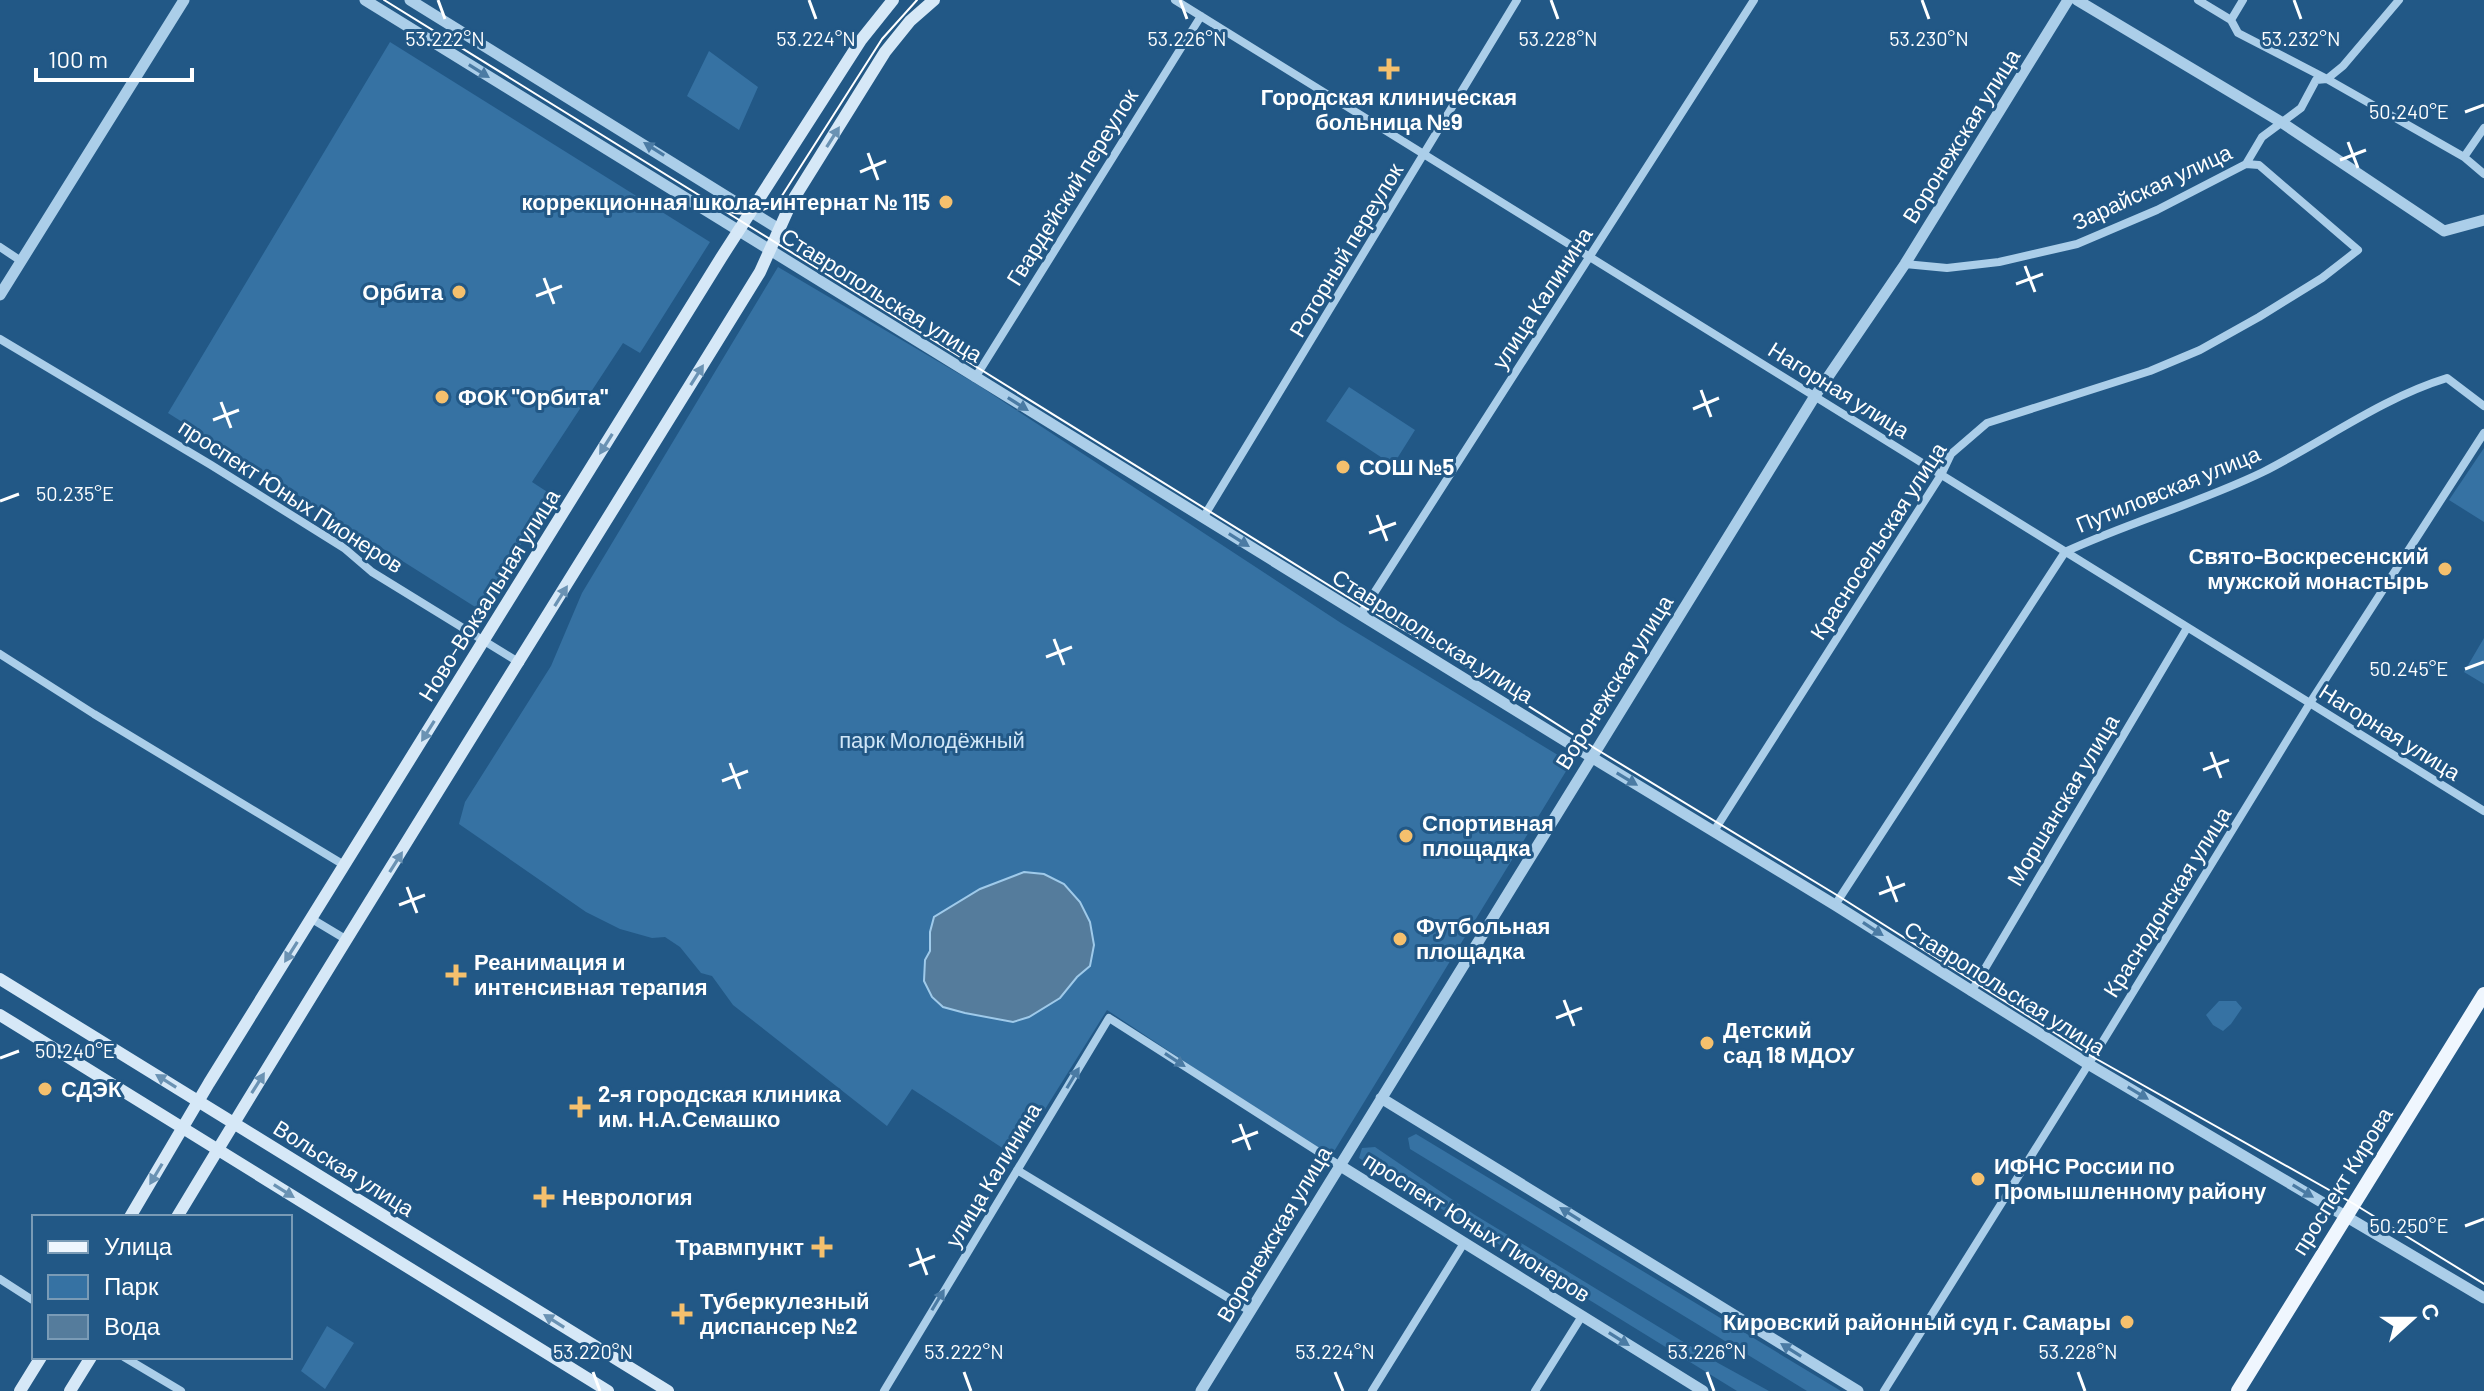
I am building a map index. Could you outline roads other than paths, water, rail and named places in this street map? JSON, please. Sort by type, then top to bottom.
[{"type":"main road","name":"Ново-Вокзальная улица","points":[[131,1215],[344,865],[740,230],[861,40],[893,0]]},
{"type":"main road","points":[[178,1215],[760,272],[791,203],[885,52],[910,21],[934,0]]},
{"type":"main road","name":"Вольская улица","points":[[0,979],[668,1391]]},
{"type":"main road","name":"проспект Кирова","points":[[2238,1391],[2484,994]]},
{"type":"main road","points":[[0,1015],[608,1391]]},
{"type":"main road","points":[[20,1391],[40,1359]]},
{"type":"main road","points":[[70,1391],[90,1359]]},
{"type":"street","points":[[0,295],[184,0]]},
{"type":"street","name":"Ставропольская улица","points":[[365,0],[2088,1064],[2484,1298]]},
{"type":"street","name":"Ставропольская улица","points":[[410,0],[779,229]]},
{"type":"street","name":"Нагорная улица","points":[[1175,0],[2484,811]]},
{"type":"street","name":"Роторный переулок","points":[[1203,518],[1517,0]]},
{"type":"street","name":"улица Калинина","points":[[1360,615],[1754,0]]},
{"type":"street","name":"Воронежская улица","points":[[1201,1391],[1815,396],[1905,264],[2068,0]]},
{"type":"street","points":[[2077,0],[2281,122],[2444,231],[2484,220]]},
{"type":"street","points":[[2198,0],[2231,20],[2238,33],[2327,79],[2464,157],[2484,174]]},
{"type":"street","points":[[2231,20],[2243,0]]},
{"type":"street","points":[[2327,79],[2343,66],[2399,0]]},
{"type":"street","name":"Гвардейский переулок","points":[[975,378],[1201,16]]},
{"type":"street","name":"Зарайская улица","points":[[1905,264],[1947,268],[1999,262],[2077,244],[2157,210],[2246,164],[2262,137],[2301,108],[2316,80],[2327,79]]},
{"type":"street","points":[[2464,157],[2484,128]]},
{"type":"street","name":"Красносельская улица","points":[[1714,831],[1941,475],[1951,454],[1987,423],[2150,371],[2200,350],[2322,278],[2358,250],[2259,165],[2246,164]]},
{"type":"street","points":[[0,247],[21,261]]},
{"type":"street","name":"проспект Юных Пионеров","points":[[0,339],[331,540],[372,572],[520,663]]},
{"type":"street","name":"Путиловская улица","points":[[1835,905],[2065,552],[2261,473],[2418,387],[2447,378],[2484,406]]},
{"type":"street","name":"Краснодонская улица","points":[[1884,1391],[2310,703],[2484,433]]},
{"type":"street","name":"Моршанская улица","points":[[1971,992],[2187,628]]},
{"type":"street","points":[[0,654],[344,865]]},
{"type":"street","points":[[312,919],[347,940]]},
{"type":"street","name":"улица Калинина","points":[[884,1391],[1109,1018]]},
{"type":"street","name":"проспект Юных Пионеров","points":[[1109,1018],[1703,1391]]},
{"type":"street","points":[[1381,1098],[1858,1391]]},
{"type":"street","points":[[1017,1170],[1250,1311]]},
{"type":"street","points":[[1372,1391],[1464,1243]]},
{"type":"street","points":[[0,1279],[32,1300]]},
{"type":"street","points":[[1535,1391],[1582,1316]]},
{"type":"street","points":[[127,1359],[181,1391]]},
{"type":"water","points":[[1024,872],[1044,874],[1064,884],[1080,902],[1090,922],[1094,945],[1090,966],[1060,998],[1029,1017],[1013,1022],[943,1007],[932,997],[924,981],[934,917],[980,889]]},
{"type":"tram line","points":[[384,0],[1364,607],[1456,660],[1840,897],[2093,1057],[2354,1204],[2484,1284]]},
{"type":"tram line","points":[[729,212],[755,213],[778,202],[882,39],[917,0]]},
{"type":"place","name":"Городская клиническая больница №9","points":[[1389,69]]},
{"type":"place","name":"коррекционная школа-интернат № 115","points":[[946,202]]},
{"type":"place","name":"Орбита","points":[[459,292]]},
{"type":"place","name":"ФОК \"Орбита\"","points":[[442,397]]},
{"type":"place","name":"СОШ №5","points":[[1343,467]]},
{"type":"place","name":"Свято-Воскресенский мужской монастырь","points":[[2445,569]]},
{"type":"place","name":"Спортивная площадка","points":[[1406,836]]},
{"type":"place","name":"Футбольная площадка","points":[[1400,939]]},
{"type":"place","name":"Реанимация и интенсивная терапия","points":[[456,975]]},
{"type":"place","name":"Детский сад 18 МДОУ","points":[[1707,1043]]},
{"type":"place","name":"СДЭК","points":[[45,1089]]},
{"type":"place","name":"2-я городская клиника им. Н.А.Семашко","points":[[580,1107]]},
{"type":"place","name":"ИФНС России по Промышленному району","points":[[1978,1179]]},
{"type":"place","name":"Неврология","points":[[544,1197]]},
{"type":"place","name":"Травмпункт","points":[[822,1247]]},
{"type":"place","name":"Туберкулезный диспансер №2","points":[[682,1314]]},
{"type":"place","name":"Кировский районный суд г. Самары","points":[[2127,1322]]},
{"type":"park label","name":"парк Молодёжный","points":[[932,740]]}]
